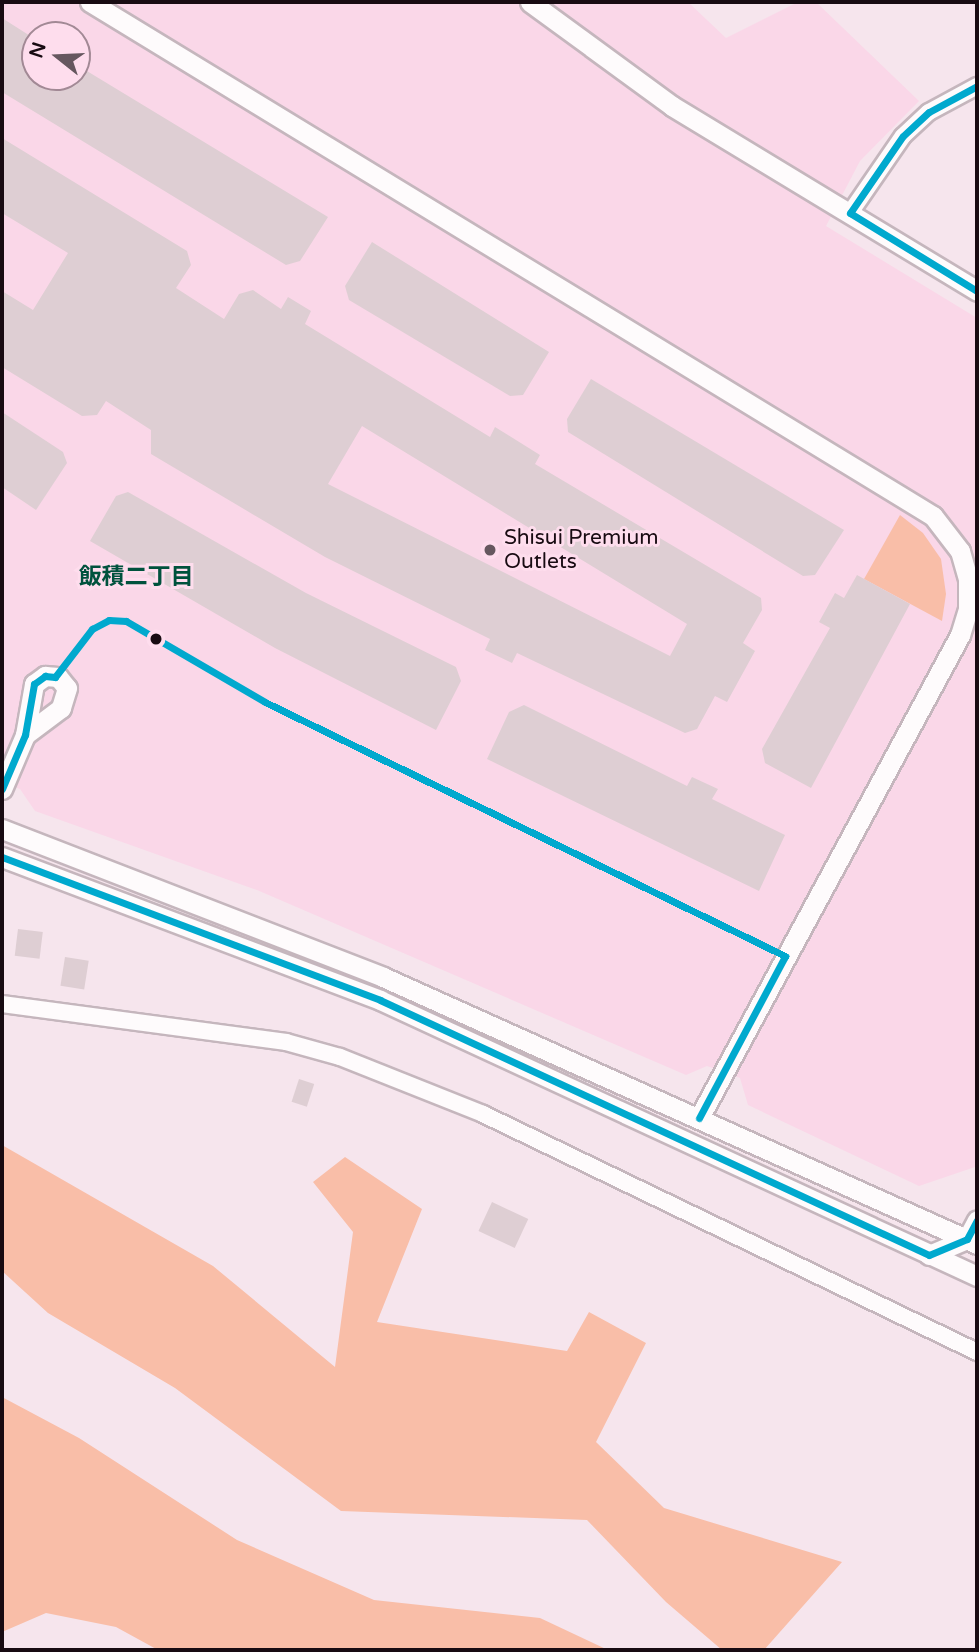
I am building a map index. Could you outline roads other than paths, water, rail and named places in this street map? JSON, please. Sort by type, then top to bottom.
[{"type":"street","points":[[90,2],[933,516],[960,551],[968,579],[968,609],[960,635],[699,1118]]},
{"type":"street","points":[[530,2],[672,106],[977,290]]},
{"type":"street","points":[[850,213],[903,136],[929,113],[977,86]]},
{"type":"street","points":[[2,789],[25,735]]},
{"type":"street","points":[[2,829],[383,977],[972,1242]]},
{"type":"street","points":[[2,857],[380,1000],[977,1276]]},
{"type":"street","points":[[2,1004],[286,1042],[340,1056],[483,1114],[977,1352]]},
{"type":"street","points":[[977,1220],[972,1242],[977,1261]]},
{"type":"street","points":[[929,1255],[972,1242]]},
{"type":"place","name":"Shisui Premium Outlets","points":[[490,550]]},
{"type":"district","name":"飯積二丁目","points":[[136,577]]}]
